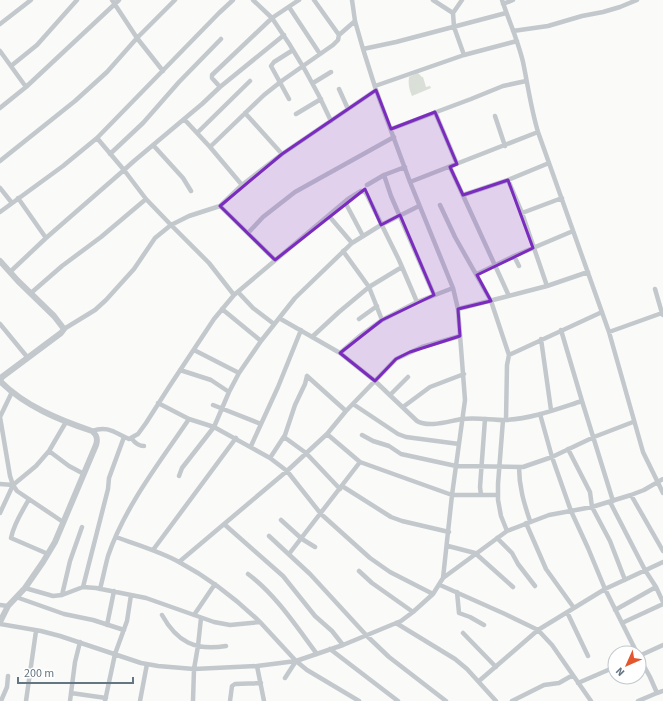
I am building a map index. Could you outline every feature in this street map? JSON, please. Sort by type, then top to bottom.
[{"type":"street","points":[[0,24],[30,0]]},
{"type":"street","points":[[11,66],[37,45],[78,0]]},
{"type":"street","points":[[0,108],[26,87],[114,2],[119,0]]},
{"type":"street","points":[[0,161],[75,101],[107,72],[137,38],[175,0]]},
{"type":"street","points":[[0,212],[64,166],[97,138],[218,13],[233,0]]},
{"type":"street","points":[[253,0],[272,18],[284,35],[322,99],[331,121]]},
{"type":"street","points":[[220,87],[212,78],[212,74],[272,18],[299,0]]},
{"type":"street","points":[[314,0],[339,35]]},
{"type":"street","points":[[352,0],[355,21],[375,88],[419,206],[447,271],[458,309],[465,400],[452,495],[444,578]]},
{"type":"street","points":[[433,0],[454,14]]},
{"type":"street","points":[[462,0],[454,14],[454,27],[464,55]]},
{"type":"street","points":[[513,0],[502,2],[517,41],[534,120],[609,332],[633,422],[643,452],[663,493]]},
{"type":"street","points":[[513,31],[548,26],[582,16],[603,12],[637,0]]},
{"type":"street","points":[[114,2],[137,38],[163,71]]},
{"type":"street","points":[[289,7],[320,54]]},
{"type":"street","points":[[363,49],[506,13]]},
{"type":"street","points":[[210,147],[264,95],[333,45],[338,40],[339,35],[355,21]]},
{"type":"street","points":[[10,272],[46,238],[124,170],[220,87],[284,35]]},
{"type":"street","points":[[110,154],[143,123],[220,39]]},
{"type":"street","points":[[144,446],[141,446],[135,443],[132,439],[110,430],[103,428],[92,431],[50,415],[12,392],[0,381],[2,377],[61,333],[64,329],[94,310],[106,300],[134,269],[155,238],[171,225],[189,216],[220,206],[242,185],[282,154],[348,109],[375,88],[464,55],[517,41]]},
{"type":"street","points":[[289,99],[271,66],[274,62],[293,50]]},
{"type":"street","points":[[0,51],[2,57],[11,66],[26,87]]},
{"type":"street","points":[[312,83],[331,72]]},
{"type":"street","points":[[197,133],[250,81]]},
{"type":"street","points":[[391,129],[503,86],[526,81]]},
{"type":"street","points":[[339,89],[348,109]]},
{"type":"street","points":[[296,114],[322,99]]},
{"type":"street","points":[[435,112],[457,164]]},
{"type":"street","points":[[245,113],[282,154]]},
{"type":"street","points":[[495,116],[505,146]]},
{"type":"street","points":[[184,119],[242,185]]},
{"type":"street","points":[[410,182],[538,132]]},
{"type":"street","points":[[248,233],[263,217],[295,192],[394,137]]},
{"type":"street","points":[[97,138],[146,199],[236,294],[274,324]]},
{"type":"street","points":[[153,145],[183,178],[191,191]]},
{"type":"street","points":[[463,195],[508,180],[549,163]]},
{"type":"street","points":[[367,185],[384,175],[405,167]]},
{"type":"street","points":[[450,167],[509,296]]},
{"type":"street","points":[[384,175],[391,196],[434,295]]},
{"type":"street","points":[[508,180],[522,213],[547,286]]},
{"type":"street","points":[[0,188],[12,203]]},
{"type":"street","points":[[132,439],[146,423],[222,309],[236,294],[275,260],[345,202],[361,191],[368,195],[417,302]]},
{"type":"street","points":[[18,198],[46,238]]},
{"type":"street","points":[[522,213],[562,198]]},
{"type":"street","points":[[31,293],[62,266],[101,237],[146,199]]},
{"type":"street","points":[[345,202],[363,236]]},
{"type":"street","points":[[440,205],[455,237],[491,301],[509,355],[507,364],[498,496],[501,516],[507,531]]},
{"type":"street","points":[[220,206],[275,260]]},
{"type":"street","points":[[179,476],[182,468],[214,427],[239,373],[261,341],[303,289],[352,243],[381,225],[419,206]]},
{"type":"street","points":[[329,216],[352,243]]},
{"type":"street","points":[[477,274],[514,256],[573,231]]},
{"type":"street","points":[[343,251],[369,288],[382,320]]},
{"type":"street","points":[[514,256],[520,266]]},
{"type":"street","points":[[0,261],[54,316],[64,329]]},
{"type":"street","points":[[312,337],[339,312],[369,288],[402,267]]},
{"type":"street","points":[[458,309],[547,286],[588,272]]},
{"type":"street","points":[[340,353],[382,320],[417,302],[453,288]]},
{"type":"street","points":[[609,332],[663,314],[655,289]]},
{"type":"street","points":[[359,319],[376,306]]},
{"type":"street","points":[[222,309],[261,341]]},
{"type":"street","points":[[509,355],[602,312]]},
{"type":"street","points":[[279,318],[340,353],[417,420],[423,423],[440,424],[463,419],[504,420],[540,414],[582,401]]},
{"type":"street","points":[[0,324],[28,358]]},
{"type":"street","points":[[251,446],[278,388],[301,330]]},
{"type":"street","points":[[562,330],[594,437],[611,501],[663,603],[622,623]]},
{"type":"street","points":[[178,562],[287,471],[327,434],[346,411],[396,359],[433,343],[460,336]]},
{"type":"street","points":[[541,340],[551,410]]},
{"type":"street","points":[[194,350],[239,373]]},
{"type":"street","points":[[180,370],[211,380],[229,392]]},
{"type":"street","points":[[403,408],[430,387],[464,374]]},
{"type":"street","points":[[270,458],[284,437],[307,376],[346,411]]},
{"type":"street","points":[[390,395],[408,377]]},
{"type":"street","points":[[12,392],[0,417],[13,485],[29,499],[63,522]]},
{"type":"street","points":[[158,403],[189,419],[214,427],[251,446],[270,458],[287,471],[321,514],[370,558],[390,572],[432,594]]},
{"type":"street","points":[[353,404],[398,434],[406,437],[459,444]]},
{"type":"street","points":[[213,405],[261,424]]},
{"type":"street","points":[[540,414],[570,512],[588,548],[605,589],[633,645]]},
{"type":"street","points":[[100,589],[104,568],[116,537],[135,499],[189,419]]},
{"type":"street","points":[[481,495],[485,419]]},
{"type":"street","points":[[0,513],[2,505],[13,485],[36,466],[49,451],[66,422]]},
{"type":"street","points":[[362,435],[373,441],[389,446],[401,454],[456,466],[500,468],[530,465],[633,422]]},
{"type":"street","points":[[92,431],[95,434],[97,442],[48,554],[25,588],[8,606],[0,623],[80,642],[147,664],[170,668],[257,666],[296,661],[343,645],[396,623],[413,612],[432,594],[444,578],[507,531],[548,515],[592,507],[631,495],[663,479]]},
{"type":"street","points":[[327,434],[360,462],[452,495],[498,496]]},
{"type":"street","points":[[84,587],[108,489],[109,478],[124,437]]},
{"type":"street","points":[[284,437],[306,453],[341,488],[391,517],[449,532]]},
{"type":"street","points":[[153,550],[236,438]]},
{"type":"street","points":[[568,449],[590,492],[592,507],[610,542],[625,580]]},
{"type":"street","points":[[49,451],[69,466],[84,474]]},
{"type":"street","points":[[289,554],[360,462]]},
{"type":"street","points":[[519,467],[521,494],[528,522],[544,565],[574,608]]},
{"type":"street","points":[[0,484],[13,485]]},
{"type":"street","points":[[631,495],[663,551]]},
{"type":"street","points":[[29,499],[17,519],[11,538],[48,554]]},
{"type":"street","points":[[281,520],[302,539],[315,548]]},
{"type":"street","points":[[224,524],[283,576],[315,616],[332,631],[343,645]]},
{"type":"street","points":[[62,595],[70,561],[82,527]]},
{"type":"street","points":[[269,536],[310,574],[366,636],[389,657],[446,701]]},
{"type":"street","points":[[116,537],[153,550],[178,562],[215,584],[248,610],[296,661],[318,677],[359,701]]},
{"type":"street","points":[[497,538],[512,553],[518,564],[535,586]]},
{"type":"street","points":[[448,546],[476,553],[513,587]]},
{"type":"street","points":[[479,681],[538,630],[605,589],[663,562]]},
{"type":"street","points":[[359,571],[372,583],[413,612]]},
{"type":"street","points":[[248,574],[260,583],[288,615],[317,654]]},
{"type":"street","points":[[194,616],[215,584]]},
{"type":"street","points":[[440,585],[538,630],[552,645],[591,701]]},
{"type":"street","points":[[25,588],[53,596],[62,595],[84,587],[114,591],[165,604],[194,616],[230,625],[260,622]]},
{"type":"street","points":[[616,610],[656,587]]},
{"type":"street","points":[[107,625],[114,591]]},
{"type":"street","points":[[457,592],[459,613],[470,617],[484,626]]},
{"type":"street","points":[[71,692],[105,699],[115,654],[127,621],[131,595]]},
{"type":"street","points":[[16,597],[64,614],[93,620],[124,630]]},
{"type":"street","points":[[0,605],[8,606]]},
{"type":"street","points":[[567,612],[588,656]]},
{"type":"street","points":[[162,615],[171,629],[183,640],[192,645],[226,646]]},
{"type":"street","points":[[193,701],[194,668],[201,618]]},
{"type":"street","points":[[396,623],[455,659],[479,681],[496,701]]},
{"type":"street","points":[[26,701],[36,631]]},
{"type":"street","points":[[463,633],[496,666]]},
{"type":"street","points":[[70,701],[75,662],[80,642]]},
{"type":"street","points":[[647,653],[663,645]]},
{"type":"street","points":[[330,649],[398,701]]},
{"type":"street","points":[[285,678],[296,661]]},
{"type":"street","points":[[140,701],[147,664]]},
{"type":"street","points":[[257,666],[264,701]]},
{"type":"street","points":[[578,683],[607,670]]},
{"type":"street","points":[[647,672],[657,693]]},
{"type":"street","points":[[512,701],[544,685],[559,683],[573,675]]},
{"type":"street","points":[[1,701],[7,687],[8,676]]},
{"type":"street","points":[[230,701],[232,686],[235,684],[261,683]]},
{"type":"street","points":[[638,701],[663,691]]},
{"type":"highlighted area","points":[[376,90],[391,129],[435,112],[457,164],[450,167],[463,195],[508,180],[533,248],[477,275],[491,301],[458,309],[460,336],[410,352],[396,359],[375,381],[340,353],[382,320],[434,295],[400,215],[381,225],[365,189],[275,260],[220,206],[282,154]]},
{"type":"shaded area","points":[[418,73],[423,77],[426,87],[430,86],[431,88],[412,96],[409,86],[409,77]]}]
